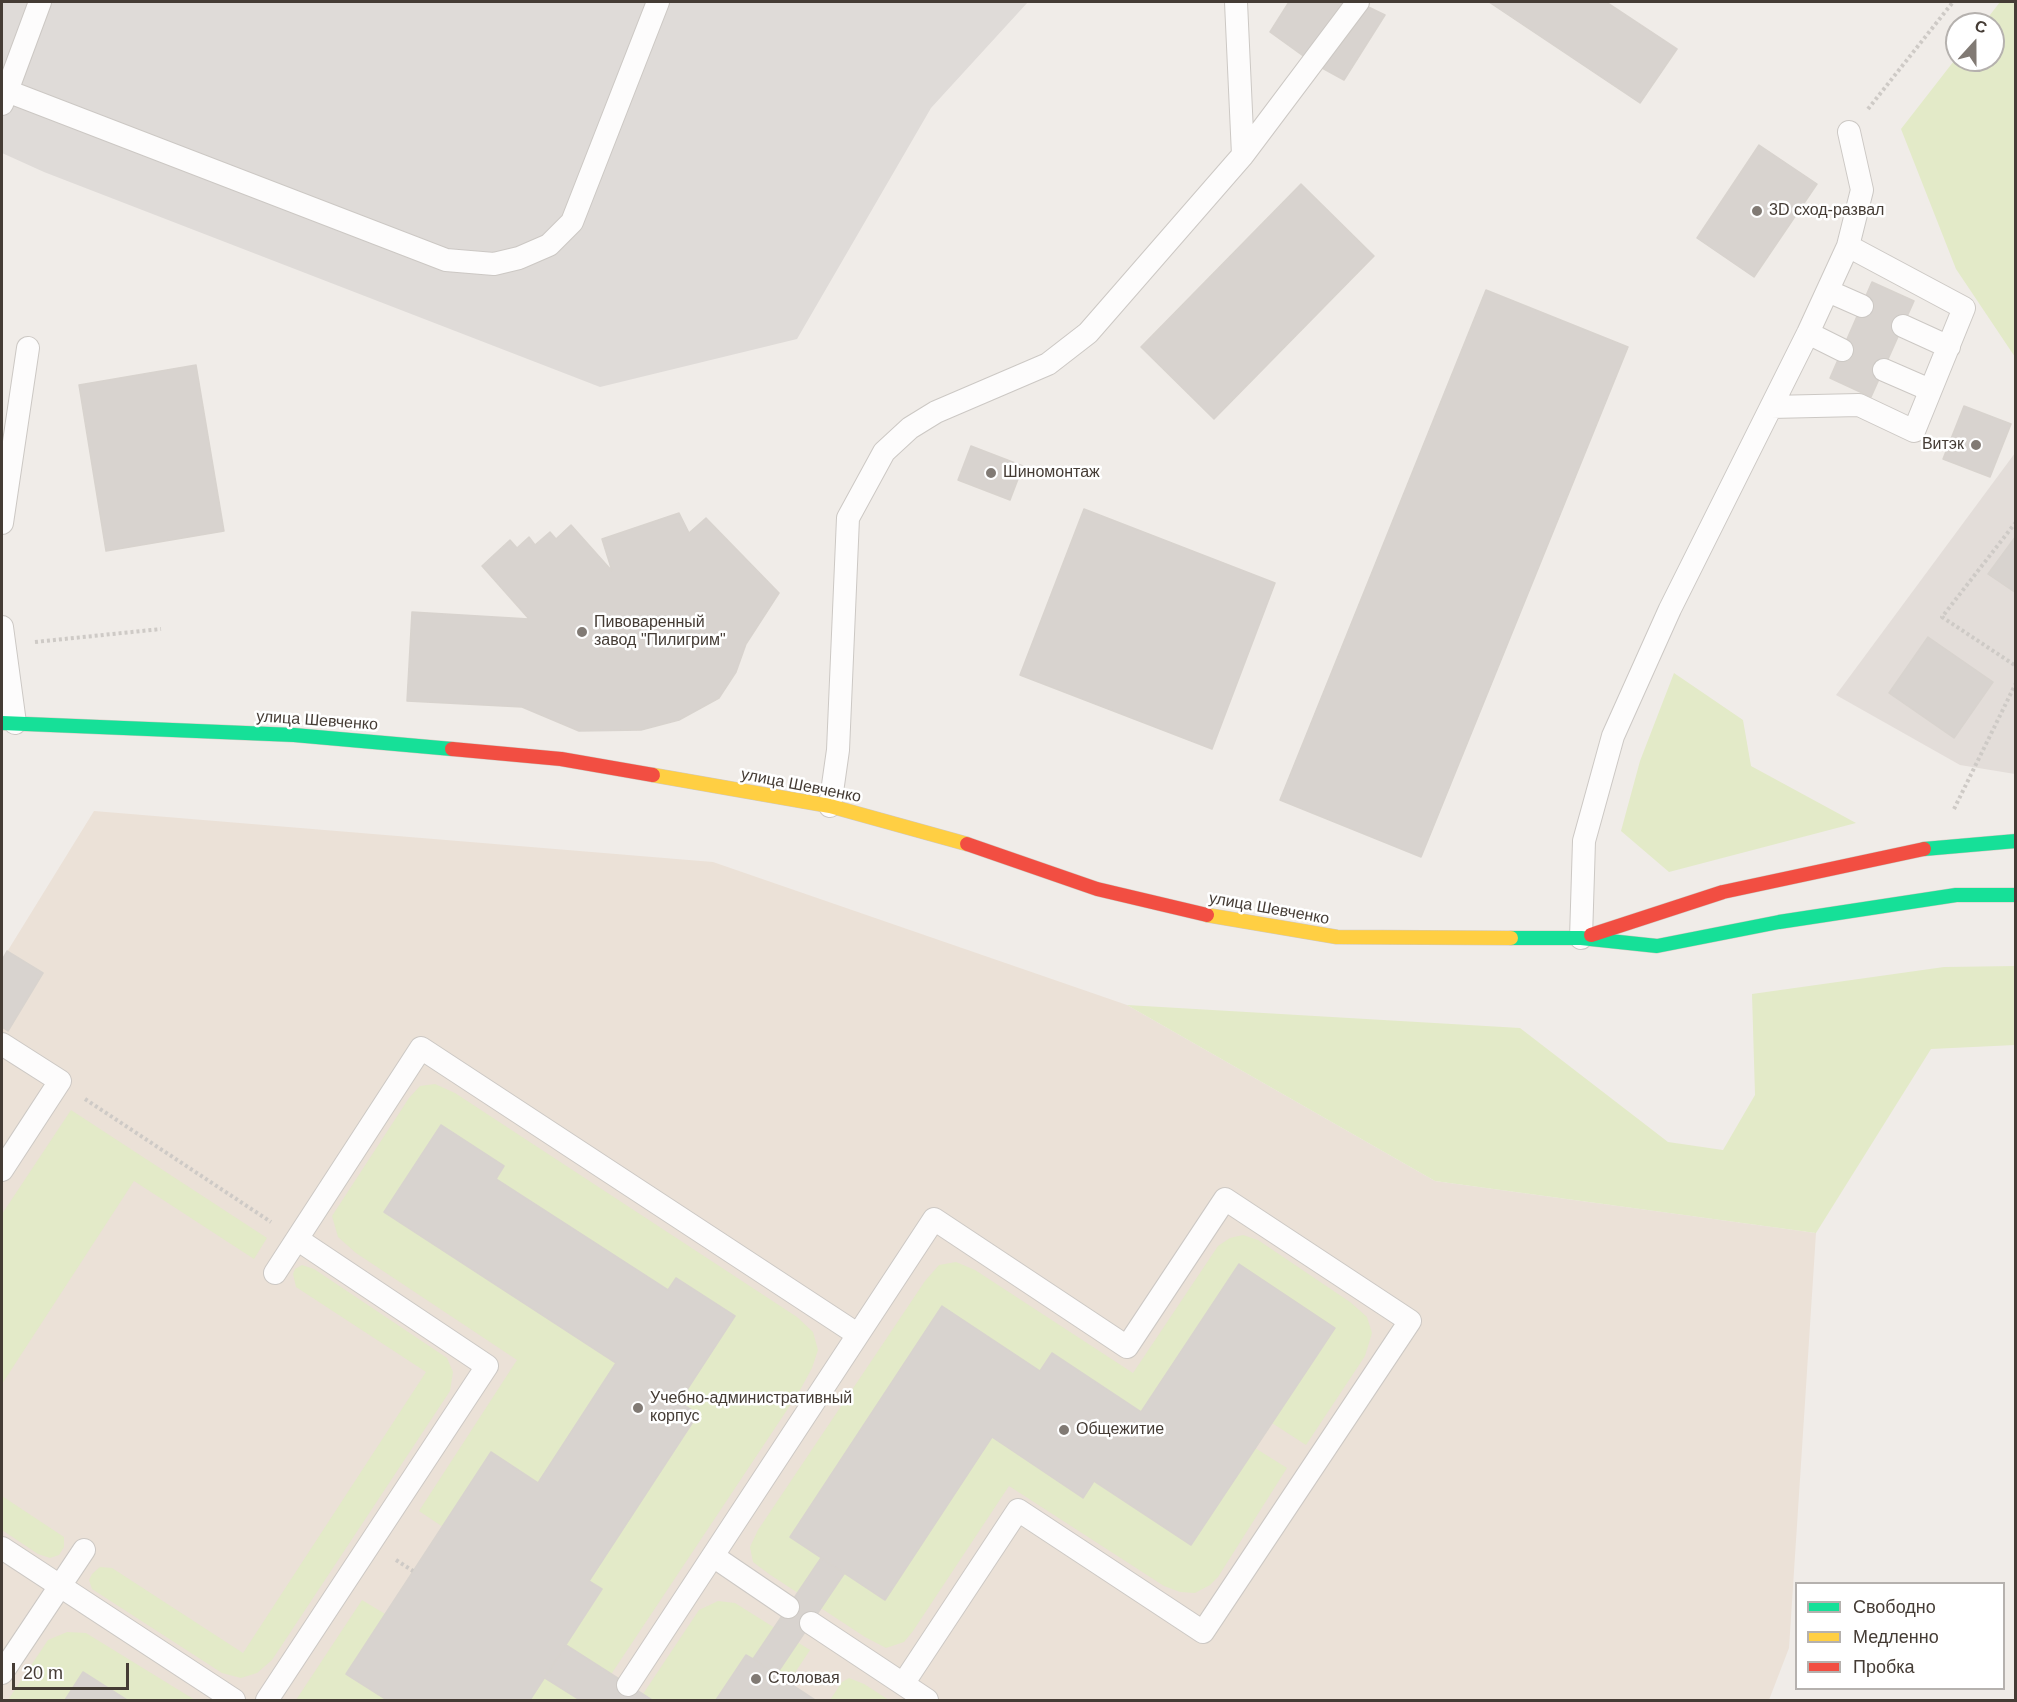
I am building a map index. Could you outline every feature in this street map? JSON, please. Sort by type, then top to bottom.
[{"type":"main road","name":"улица Шевченко","points":[[8,723],[294,735],[561,759],[830,806],[975,846],[1097,889],[1206,915],[1337,937],[1581,938]]},
{"type":"main road","points":[[1581,938],[1723,892],[1935,847],[2016,841]]},
{"type":"main road","points":[[1581,938],[1657,946],[1779,922],[1956,895],[2016,895]]},
{"type":"lane","points":[[40,2],[4,98],[446,260],[494,264],[519,258],[549,245],[572,222],[658,2]]},
{"type":"lane","points":[[1236,2],[1243,155]]},
{"type":"lane","points":[[830,806],[838,750],[848,518],[884,452],[910,428],[936,412],[1048,364],[1088,333],[1243,155],[1358,2]]},
{"type":"lane","points":[[1581,938],[1584,841],[1613,736],[1670,609],[1808,333],[1848,246],[1862,190],[1849,132]]},
{"type":"lane","points":[[1771,407],[1859,405],[1914,430],[1964,308],[1848,246]]},
{"type":"lane","points":[[1828,291],[1862,306]]},
{"type":"lane","points":[[1903,326],[1948,347]]},
{"type":"lane","points":[[1808,333],[1842,350]]},
{"type":"lane","points":[[2,523],[28,348]]},
{"type":"lane","points":[[1884,370],[1930,390]]},
{"type":"lane","points":[[2,636],[8,723]]},
{"type":"lane","points":[[2,1044],[60,1082],[2,1170]]},
{"type":"lane","points":[[275,1273],[421,1048],[857,1334]]},
{"type":"lane","points":[[628,1685],[934,1219],[1127,1347],[1225,1199],[1410,1321],[1203,1632],[1018,1510],[903,1684]]},
{"type":"lane","points":[[267,1701],[487,1366],[297,1239]]},
{"type":"lane","points":[[2,1548],[234,1701]]},
{"type":"lane","points":[[2,1673],[84,1550]]},
{"type":"lane","points":[[713,1556],[788,1606]]},
{"type":"lane","points":[[811,1623],[927,1701]]},
{"type":"path","points":[[1849,132],[1953,2]]},
{"type":"path","points":[[2016,522],[1942,617],[2016,666]]},
{"type":"path","points":[[2,636],[161,629]]},
{"type":"path","points":[[1935,847],[2016,683]]},
{"type":"path","points":[[60,1082],[297,1239]]},
{"type":"shaded area","points":[[2,2],[1028,2],[931,108],[797,339],[600,387],[44,172],[2,153]]},
{"type":"shaded area","points":[[2015,453],[2015,774],[1960,765],[1836,695]]},
{"type":"shaded area","points":[[94,811],[713,862],[1127,1005],[1435,1181],[1816,1233],[1789,1648],[1769,1700],[2,1700],[2,960]]},
{"type":"green space","points":[[2000,2],[2016,2],[2015,357],[1956,269],[1901,129],[1945,72],[2005,72],[2005,12],[1992,12]]},
{"type":"green space","points":[[1674,673],[1743,720],[1751,766],[1856,823],[1669,872],[1621,831],[1640,761]]},
{"type":"green space","points":[[2016,966],[2015,1045],[1931,1049],[1816,1233],[1435,1181],[1127,1005],[1520,1028],[1668,1142],[1723,1150],[1755,1095],[1752,994],[1944,967]]},
{"type":"green space","points":[[435,1084],[455,1093],[797,1317],[813,1332],[818,1350],[812,1368],[799,1392],[594,1700],[530,1700],[602,1590],[589,1581],[698,1415],[679,1402],[735,1316],[676,1278],[668,1290],[496,1179],[504,1166],[441,1125],[384,1212],[616,1363],[538,1483],[491,1452],[443,1527],[419,1511],[517,1360],[356,1253],[338,1237],[332,1216],[409,1098],[420,1086]]},
{"type":"green space","points":[[71,1110],[267,1238],[254,1259],[134,1181],[2,1384],[2,1214]]},
{"type":"green space","points":[[1243,1235],[1258,1240],[1350,1302],[1367,1317],[1372,1333],[1365,1356],[1306,1445],[1272,1423],[1334,1328],[1239,1264],[1141,1412],[1052,1354],[1040,1371],[942,1307],[790,1537],[885,1600],[992,1437],[1083,1498],[1094,1481],[1191,1545],[1255,1448],[1287,1468],[1218,1577],[1210,1585],[1195,1593],[1180,1592],[1164,1586],[1009,1486],[913,1631],[904,1642],[886,1648],[865,1637],[753,1562],[750,1547],[758,1530],[925,1281],[939,1265],[956,1262],[975,1270],[1133,1373],[1218,1246],[1230,1238]]},
{"type":"green space","points":[[302,1265],[314,1269],[447,1358],[453,1372],[450,1391],[272,1660],[257,1673],[241,1678],[222,1673],[92,1589],[89,1580],[100,1567],[112,1568],[243,1653],[426,1372],[296,1287],[293,1274],[295,1269]]},
{"type":"green space","points":[[2,1496],[64,1537],[64,1547],[59,1555],[50,1558],[38,1554],[2,1530]]},
{"type":"green space","points":[[362,1600],[385,1614],[347,1674],[387,1700],[296,1700]]},
{"type":"green space","points":[[718,1601],[735,1603],[810,1650],[788,1683],[746,1655],[716,1700],[639,1700],[699,1610]]},
{"type":"green space","points":[[67,1632],[86,1633],[195,1700],[127,1700],[84,1672],[65,1700],[8,1700],[48,1640]]},
{"type":"green space","points":[[849,1678],[864,1684],[889,1700],[830,1700],[842,1682]]},
{"type":"building","points":[[1289,2],[1358,2],[1385,15],[1344,80],[1313,63],[1270,32]]},
{"type":"building","points":[[1489,2],[1606,2],[1677,49],[1640,103]]},
{"type":"building","name":"3D сход-развал","points":[[1759,145],[1817,184],[1754,277],[1697,238]]},
{"type":"building","points":[[1301,184],[1374,256],[1214,419],[1141,347]]},
{"type":"building","points":[[1872,282],[1914,301],[1871,397],[1830,378]]},
{"type":"building","points":[[1486,290],[1628,347],[1421,857],[1280,800]]},
{"type":"building","points":[[196,365],[224,531],[106,551],[79,385]]},
{"type":"building","name":"Витэк","points":[[1964,406],[2011,424],[1990,477],[1943,459]]},
{"type":"building","name":"Шиномонтаж","points":[[971,446],[1023,466],[1010,500],[958,480]]},
{"type":"building","points":[[1084,509],[1275,583],[1212,749],[1020,675]]},
{"type":"building","name":"Пивоваренный завод \"Пилигрим\"","points":[[679,513],[689,533],[706,518],[779,593],[746,644],[736,672],[719,698],[679,720],[641,730],[579,731],[522,707],[407,701],[412,612],[529,619],[482,566],[510,540],[517,548],[529,537],[535,545],[550,532],[556,539],[571,525],[612,571],[602,539]]},
{"type":"building","points":[[2016,536],[2016,593],[1988,574]]},
{"type":"building","points":[[1928,637],[1993,682],[1954,738],[1889,693]]},
{"type":"building","points":[[7,951],[43,973],[8,1031],[2,1027],[2,960]]},
{"type":"building","name":"Учебно-административный корпус","points":[[441,1125],[504,1166],[496,1179],[668,1290],[676,1278],[735,1316],[679,1402],[698,1414],[589,1581],[602,1589],[530,1700],[387,1700],[346,1674],[491,1452],[538,1483],[616,1363],[384,1212]]},
{"type":"building","name":"Общежитие","points":[[1239,1264],[1335,1328],[1191,1545],[1094,1481],[1083,1498],[992,1437],[885,1600],[790,1537],[942,1306],[1040,1371],[1052,1353],[1141,1412]]},
{"type":"building","points":[[821,1558],[844,1574],[776,1675],[753,1659]]},
{"type":"building","points":[[566,1645],[652,1700],[580,1700],[545,1678]]},
{"type":"building","name":"Столовая","points":[[746,1655],[753,1659],[815,1700],[716,1700]]},
{"type":"building","points":[[83,1672],[127,1700],[65,1700]]},
{"type":"traffic: fast","points":[[2,723],[294,735],[452,749]]},
{"type":"traffic: fast","points":[[1924,849],[2016,841]]},
{"type":"traffic: fast","points":[[1511,938],[1581,938],[1657,946],[1779,922],[1956,895],[2016,895]]},
{"type":"traffic: slow","points":[[653,775],[830,806],[967,844]]},
{"type":"traffic: slow","points":[[1207,915],[1337,937],[1511,938]]},
{"type":"traffic: jam","points":[[452,749],[561,759],[653,775]]},
{"type":"traffic: jam","points":[[967,844],[1097,889],[1207,915]]},
{"type":"traffic: jam","points":[[1591,935],[1723,892],[1924,849]]},
{"type":"place","name":"3D сход-развал","points":[[1757,211]]},
{"type":"place","name":"Витэк","points":[[1976,445]]},
{"type":"place","name":"Шиномонтаж","points":[[991,473]]},
{"type":"place","name":"Пивоваренный завод \"Пилигрим\"","points":[[582,632]]},
{"type":"place","name":"Учебно-административный корпус","points":[[638,1408]]},
{"type":"place","name":"Общежитие","points":[[1064,1430]]},
{"type":"place","name":"Столовая","points":[[756,1679]]}]
